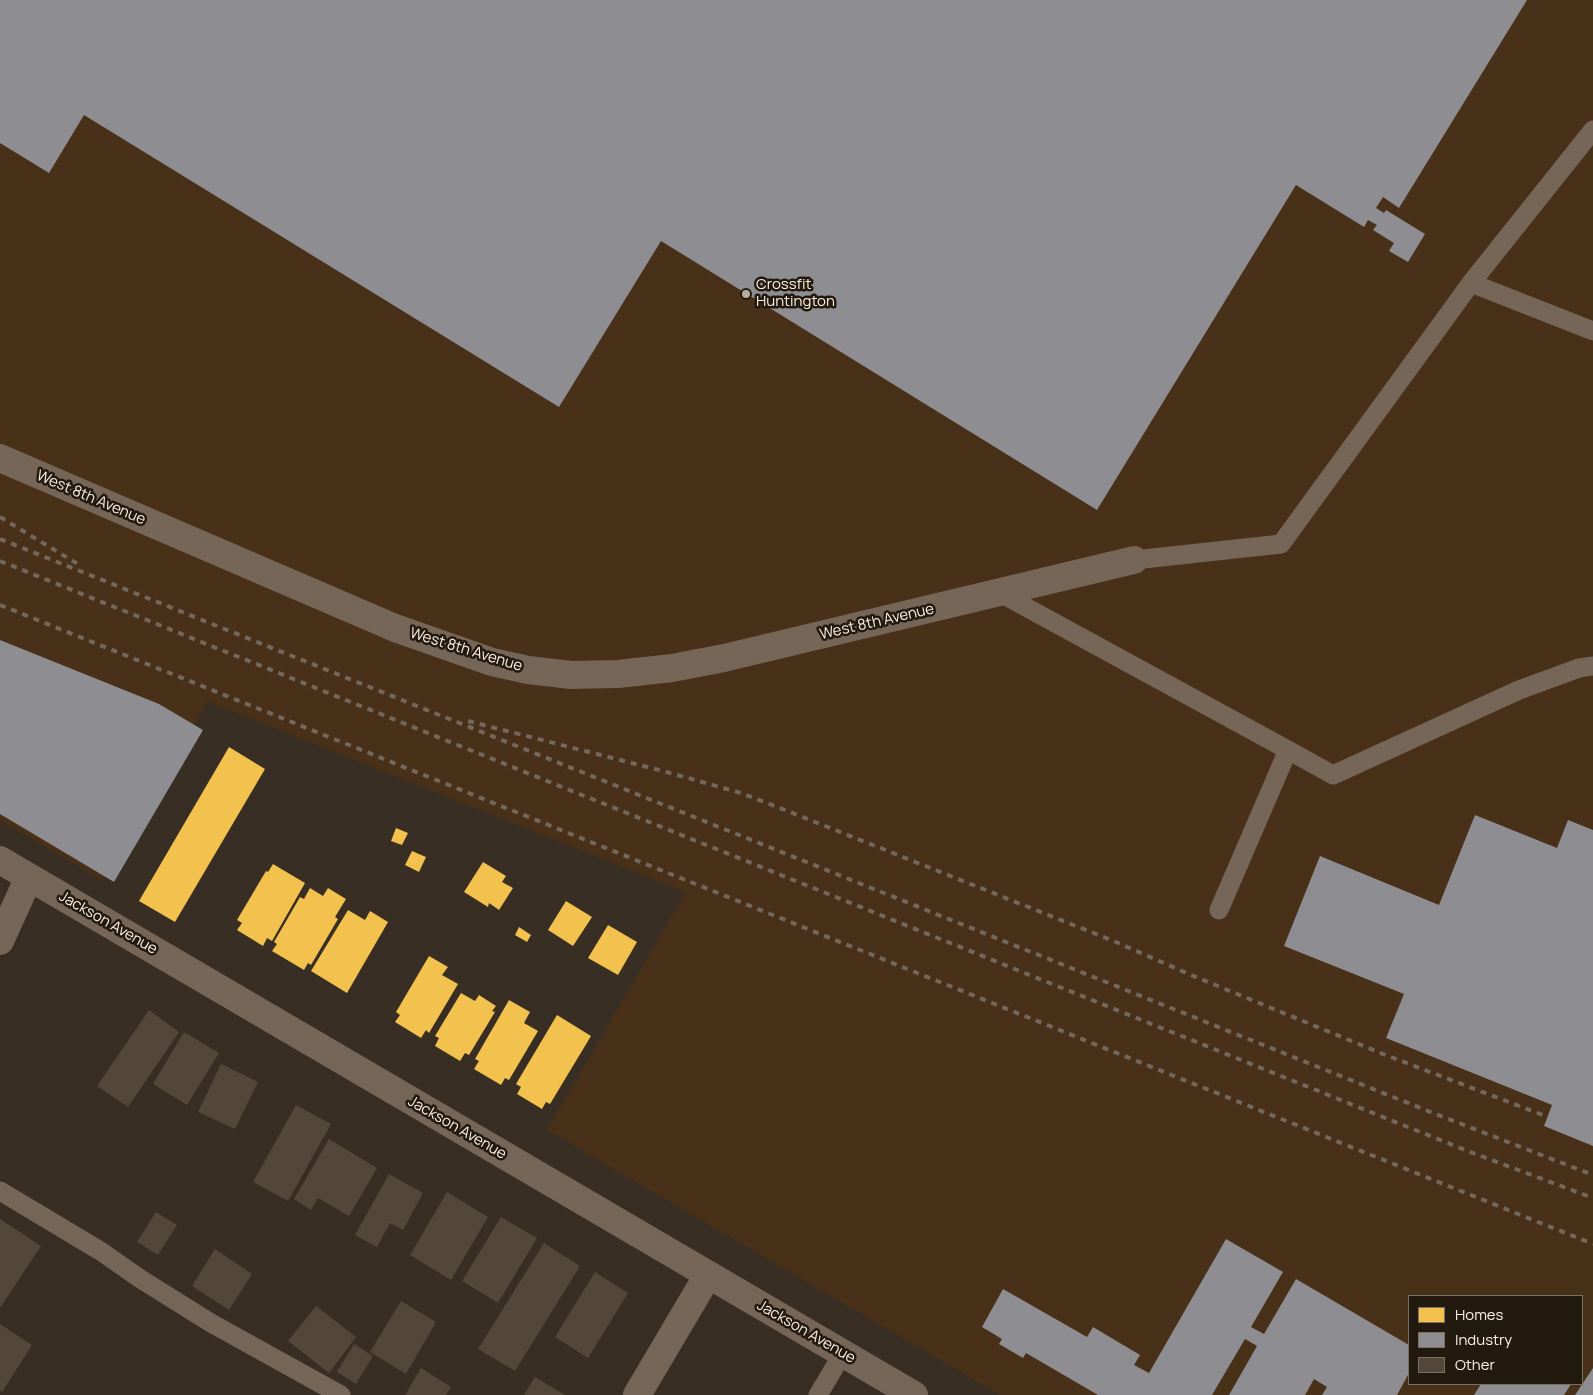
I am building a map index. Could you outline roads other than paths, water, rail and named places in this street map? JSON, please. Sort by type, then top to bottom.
[{"type":"street","name":"West 8th Avenue","points":[[0,458],[396,628],[446,647],[528,670],[618,674],[672,668],[1000,593],[1134,560]]},
{"type":"street","name":"Jackson Avenue","points":[[0,860],[914,1395]]},
{"type":"street","points":[[0,941],[29,876]]},
{"type":"street","points":[[637,1395],[708,1275]]},
{"type":"lane","points":[[1134,560],[1281,544],[1471,283],[1593,130]]},
{"type":"lane","points":[[1471,283],[1593,331]]},
{"type":"lane","points":[[1000,593],[1333,775],[1519,690],[1579,668],[1593,666]]},
{"type":"lane","points":[[1219,910],[1288,750]]},
{"type":"lane","points":[[0,1191],[102,1252],[205,1319],[341,1395]]},
{"type":"lane","points":[[818,1395],[842,1353]]},
{"type":"railway","points":[[0,517],[81,566]]},
{"type":"railway","points":[[0,539],[1433,1113],[1593,1175]]},
{"type":"railway","points":[[0,561],[1465,1150],[1593,1198]]},
{"type":"railway","points":[[0,605],[1593,1244]]},
{"type":"railway","points":[[468,721],[741,793],[1116,942],[1383,1054],[1548,1117]]},
{"type":"place","name":"Crossfit Huntington","points":[[746,294]]}]
